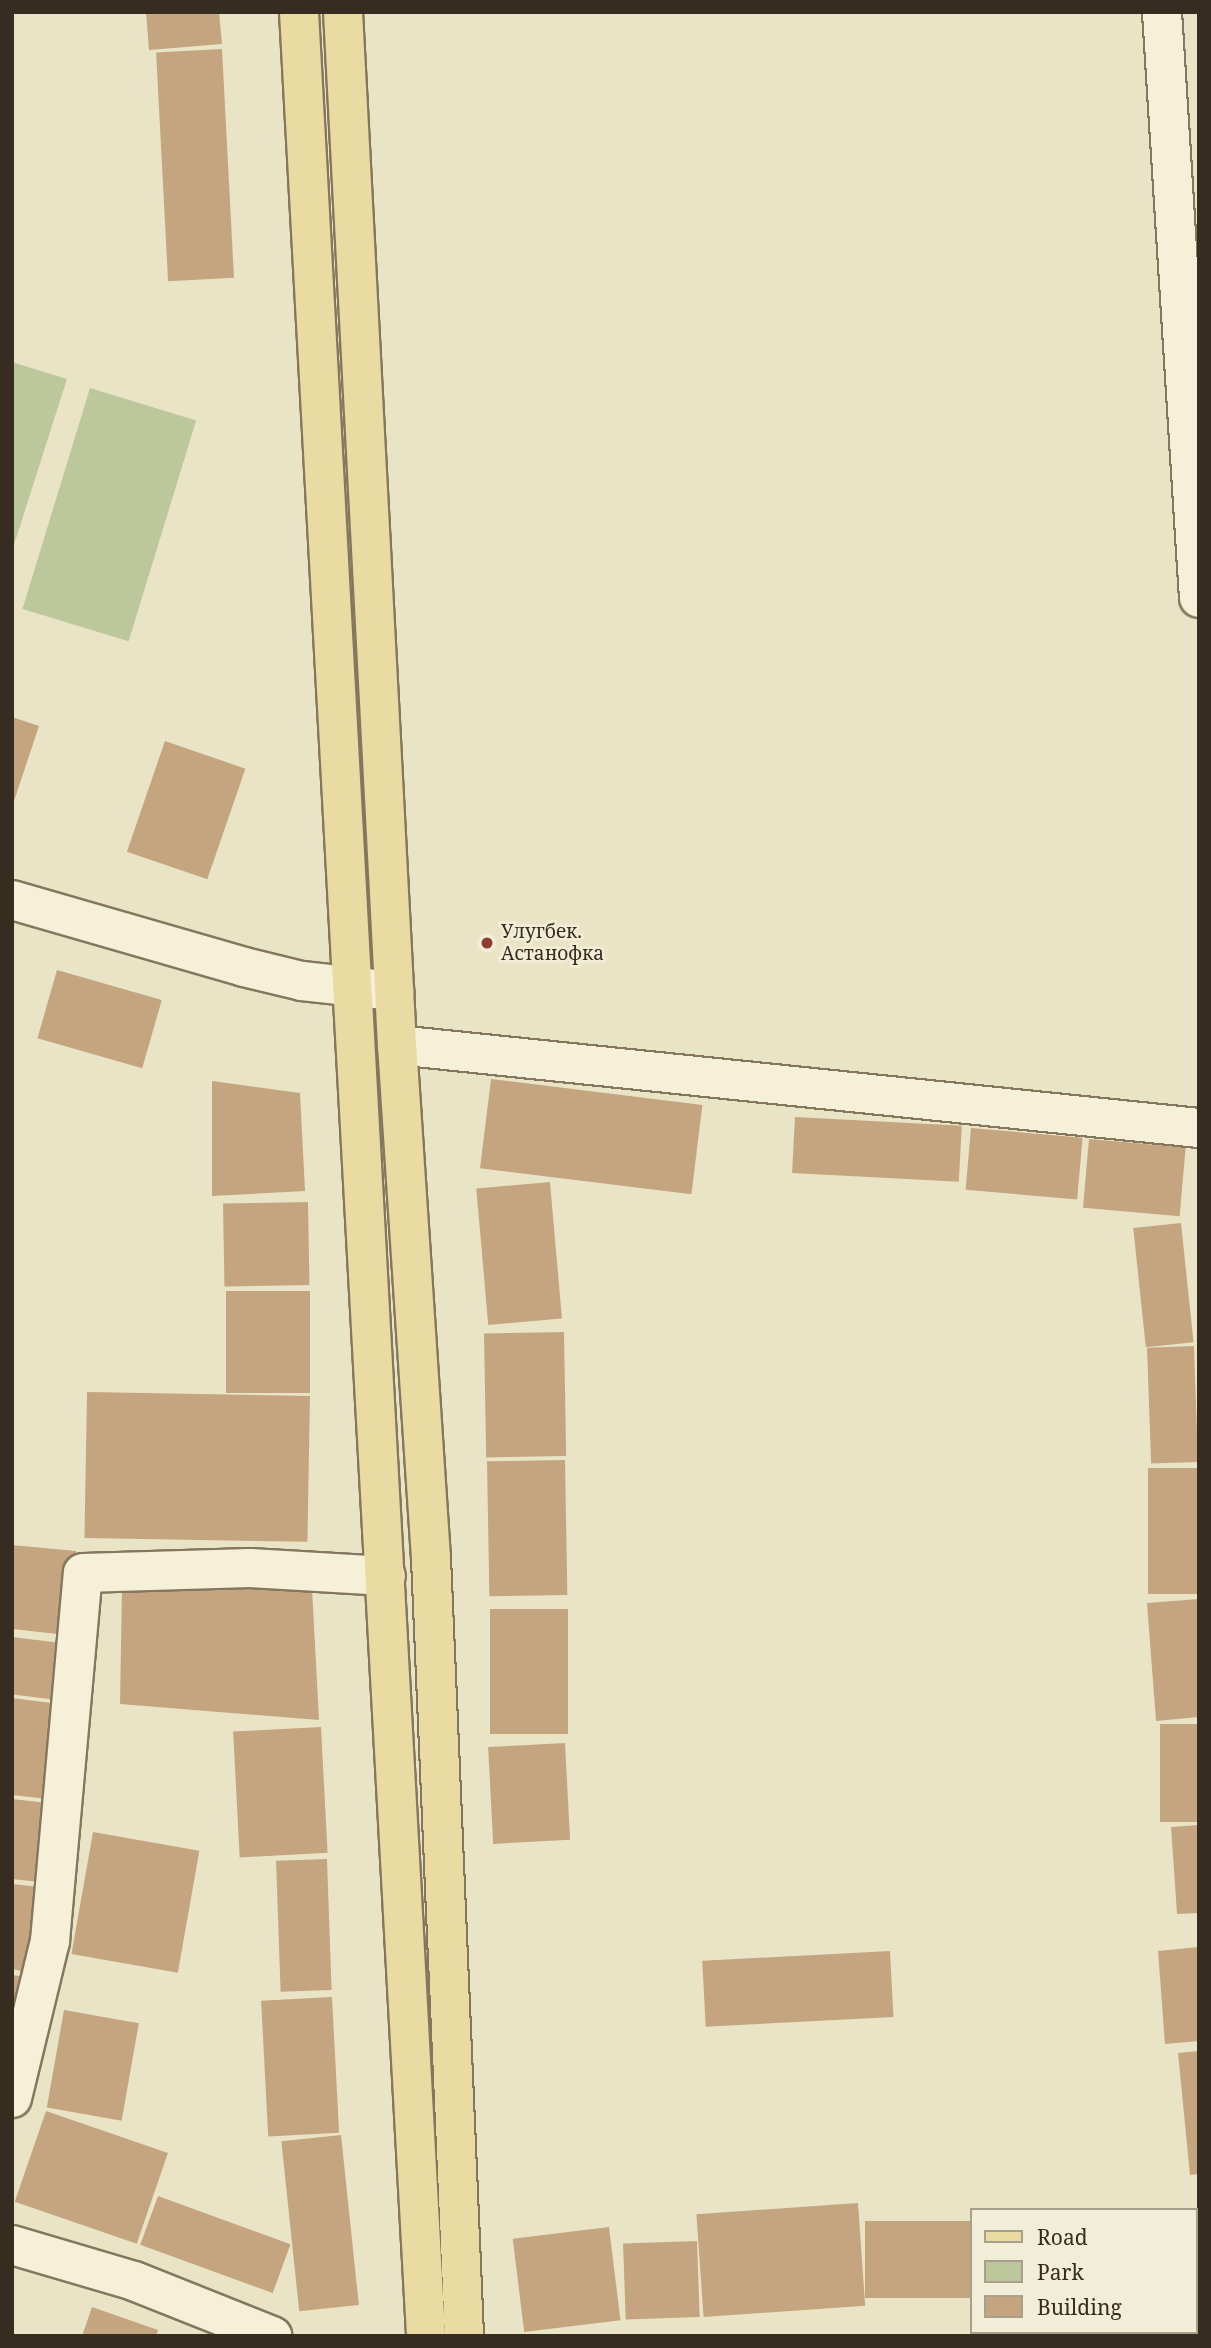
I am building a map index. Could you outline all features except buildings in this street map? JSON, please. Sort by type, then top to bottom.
[{"type":"main road","points":[[299,12],[426,2336]]},
{"type":"main road","points":[[343,12],[397,1045],[430,1558],[464,2336]]},
{"type":"street","points":[[1162,12],[1199,598]]},
{"type":"street","points":[[12,900],[244,967],[352,989],[394,991]]},
{"type":"street","points":[[397,1045],[1199,1128]]},
{"type":"street","points":[[12,2098],[50,1941],[83,1573],[250,1568],[386,1576]]},
{"type":"street","points":[[12,2245],[134,2281],[272,2336]]},
{"type":"street","points":[[1068,2336],[1096,2334]]},
{"type":"green space","points":[[12,362],[67,379],[12,551]]},
{"type":"green space","points":[[90,388],[196,420],[129,641],[22,609]]},
{"type":"place","name":"Улугбек. Астанофка","points":[[487,943]]}]
